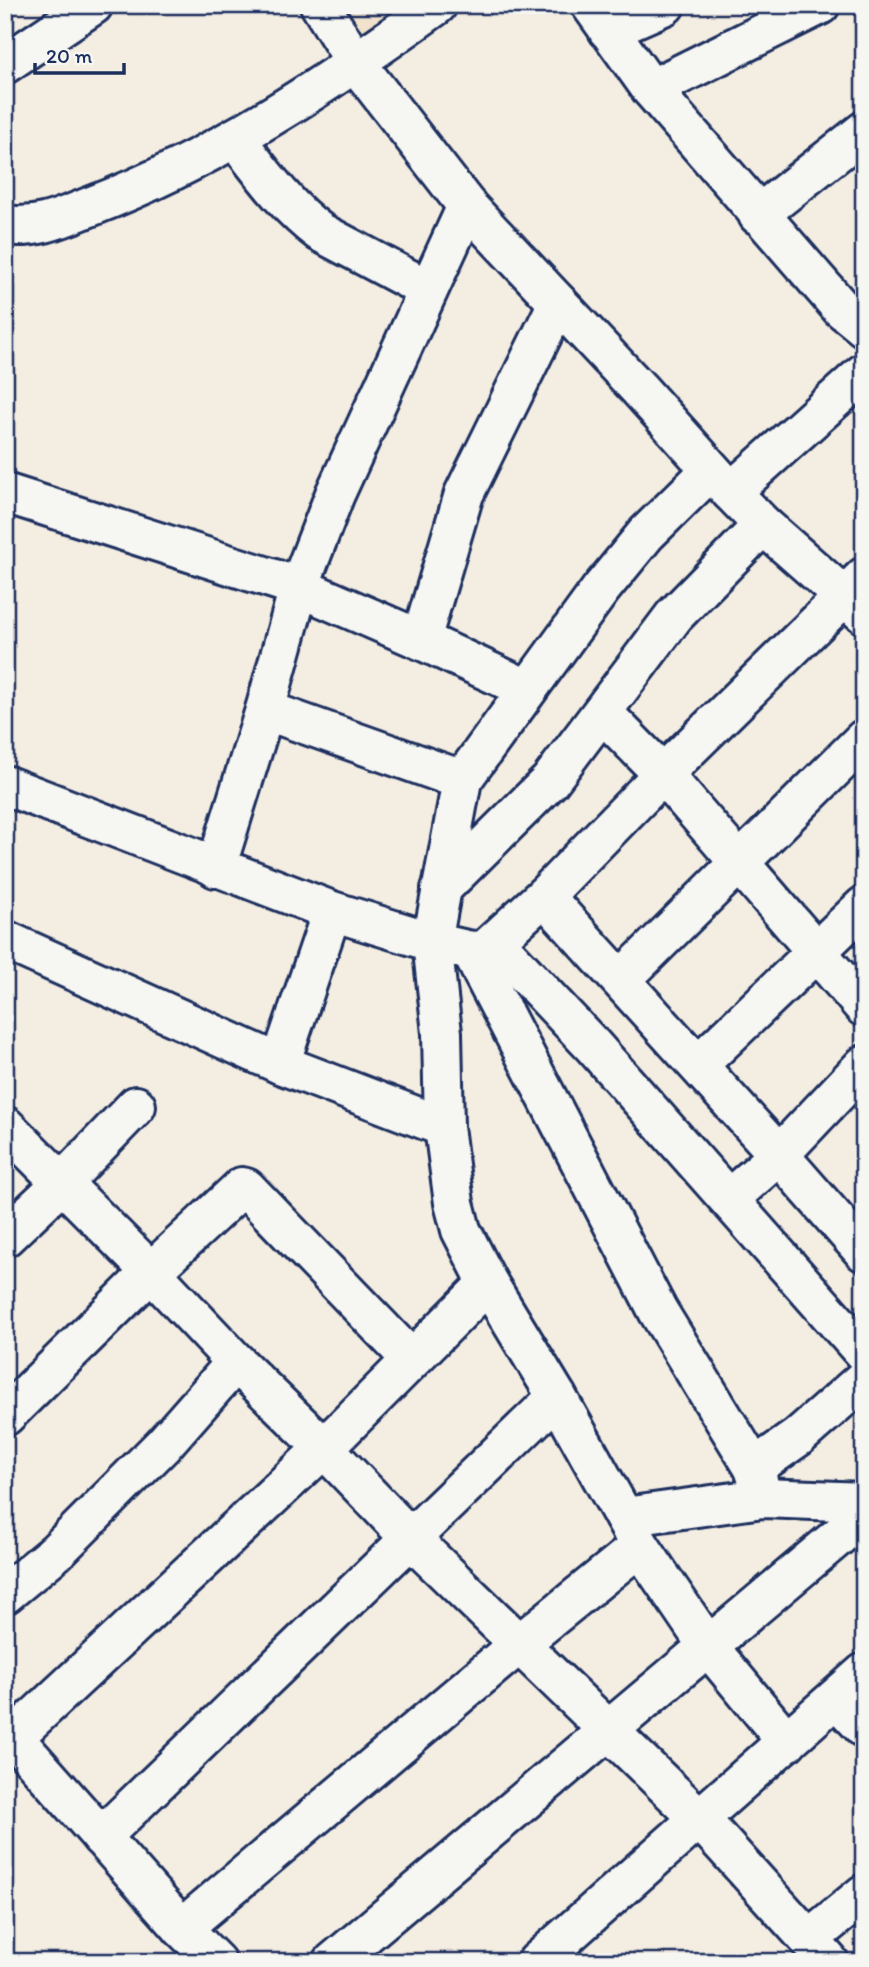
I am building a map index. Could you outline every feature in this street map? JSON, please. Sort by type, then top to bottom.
[{"type":"street","points":[[5,64],[93,5]]},
{"type":"street","points":[[320,5],[356,63],[467,206],[763,525],[857,596],[663,774],[544,896],[483,947]]},
{"type":"street","points":[[5,225],[33,226],[137,189],[235,138],[356,63],[437,5]]},
{"type":"street","points":[[665,5],[600,18],[650,89],[758,215],[856,308]]},
{"type":"street","points":[[650,89],[820,5]]},
{"type":"street","points":[[758,215],[864,131]]},
{"type":"street","points":[[235,138],[304,220],[320,232],[427,289]]},
{"type":"street","points":[[216,868],[265,710],[299,587],[335,494],[467,206]]},
{"type":"street","points":[[421,640],[464,494],[558,303]]},
{"type":"street","points":[[787,1742],[707,1645],[632,1532],[557,1397],[488,1283],[461,1230],[454,1203],[444,1127],[442,1033],[432,942],[462,780],[601,589],[646,534],[864,373]]},
{"type":"street","points":[[5,493],[299,587],[527,689]]},
{"type":"street","points":[[442,889],[550,781],[674,616],[763,525]]},
{"type":"street","points":[[265,710],[462,780]]},
{"type":"street","points":[[603,713],[663,774],[864,1007]]},
{"type":"street","points":[[621,980],[864,739]]},
{"type":"street","points":[[5,785],[332,911],[432,942],[483,947],[594,1047],[864,1353]]},
{"type":"street","points":[[544,896],[779,1155],[861,1241]]},
{"type":"street","points":[[698,1065],[864,906]]},
{"type":"street","points":[[281,1064],[332,911]]},
{"type":"street","points":[[5,940],[281,1064],[444,1127]]},
{"type":"street","points":[[483,947],[658,1311],[758,1483],[864,1502]]},
{"type":"street","points":[[729,1199],[779,1155],[864,1065]]},
{"type":"street","points":[[5,1237],[61,1184],[136,1105]]},
{"type":"street","points":[[5,1126],[411,1539],[700,1818],[819,1950],[864,1894]]},
{"type":"street","points":[[5,1416],[151,1272],[242,1187],[246,1188],[411,1359]]},
{"type":"street","points":[[216,1962],[8,1737],[324,1448],[488,1283]]},
{"type":"street","points":[[11,1578],[56,1552],[163,1445],[236,1363]]},
{"type":"street","points":[[182,1928],[518,1645],[632,1532],[758,1483],[798,1437],[864,1379]]},
{"type":"street","points":[[100,1837],[557,1397]]},
{"type":"street","points":[[333,1962],[864,1515]]},
{"type":"street","points":[[537,1962],[864,1673]]},
{"type":"street","points":[[836,1698],[864,1728]]},
{"type":"shaded area","points":[[342,5],[436,5],[363,47]]}]
